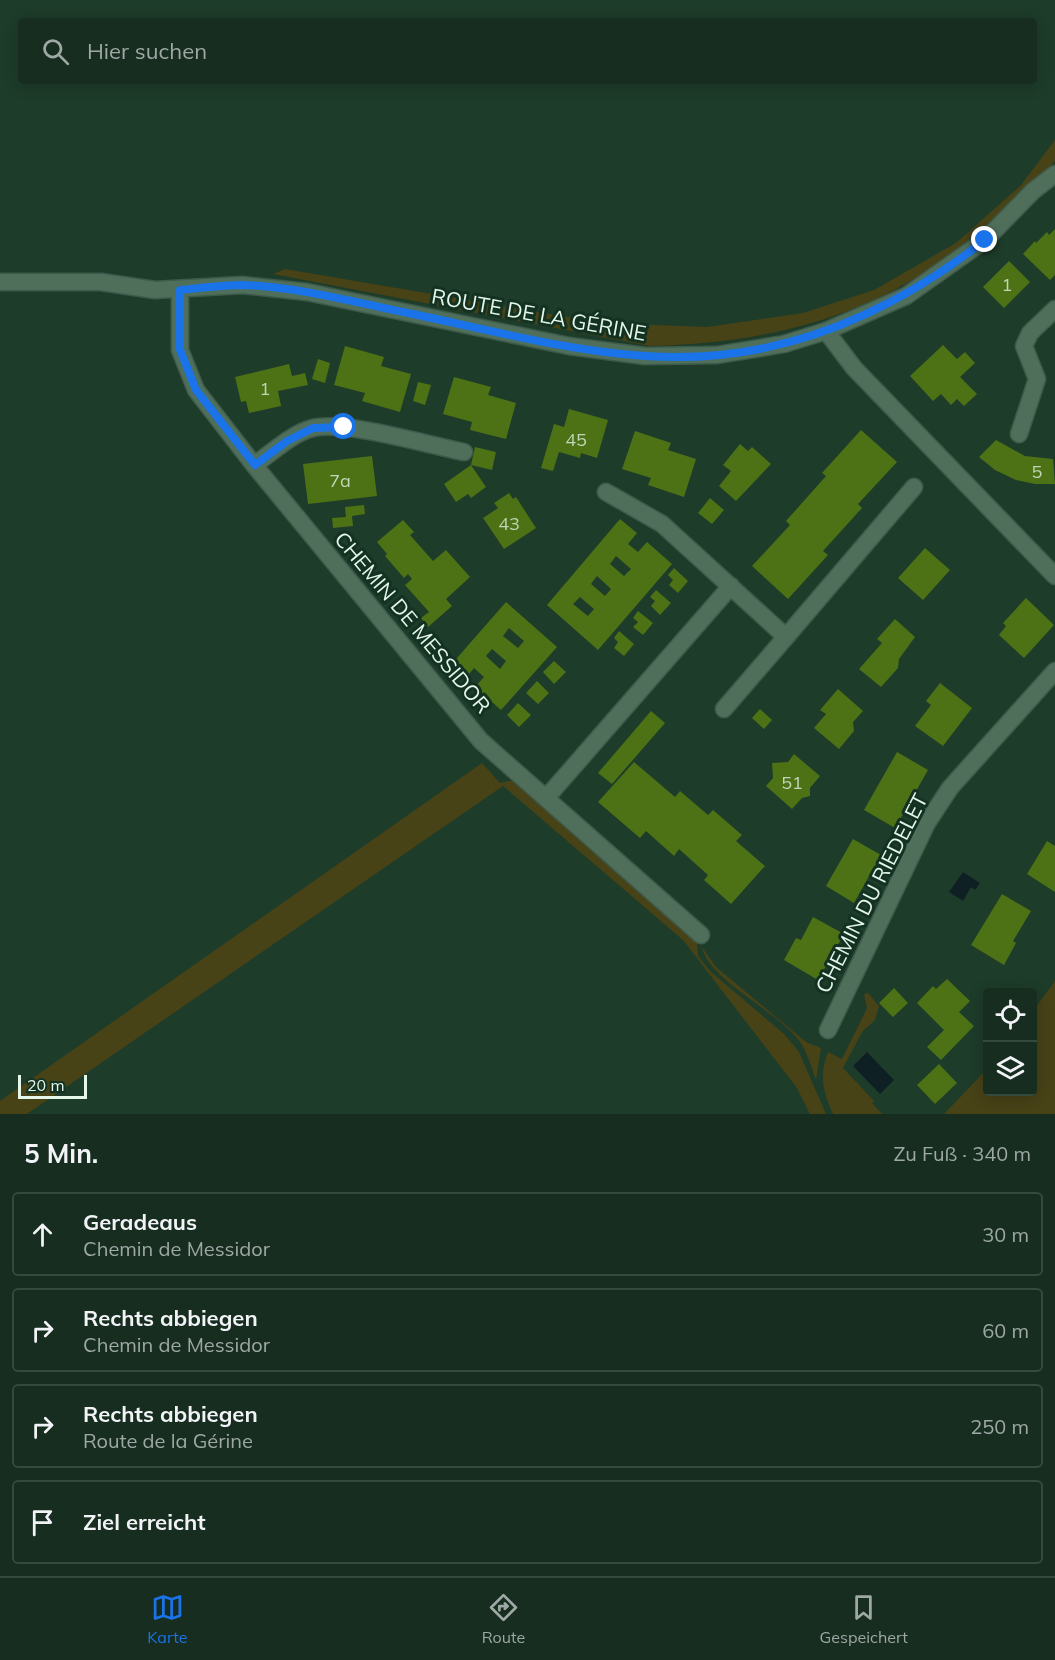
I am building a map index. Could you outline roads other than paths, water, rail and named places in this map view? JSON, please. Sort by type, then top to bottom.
[{"type":"street","name":"ROUTE DE LA GÉRINE","points":[[0,282],[101,282],[155,290],[242,285],[307,292],[569,346],[645,356],[726,353],[784,344],[826,331],[880,309],[935,277],[985,240],[1033,191],[1055,174]]},
{"type":"street","name":"CHEMIN DE MESSIDOR","points":[[180,290],[180,350],[196,390],[255,465],[482,741],[701,934]]},
{"type":"street","points":[[1019,434],[1037,379],[1024,346],[1030,333],[1055,309]]},
{"type":"street","points":[[826,331],[854,368],[1055,576]]},
{"type":"street","points":[[255,465],[287,441],[313,428],[344,427],[464,452]]},
{"type":"street","points":[[724,709],[914,487]]},
{"type":"street","points":[[606,492],[662,524],[786,637]]},
{"type":"street","points":[[548,797],[731,586]]},
{"type":"street","name":"CHEMIN DU RIEDELET","points":[[828,1030],[927,823],[950,788],[1055,671]]}]
